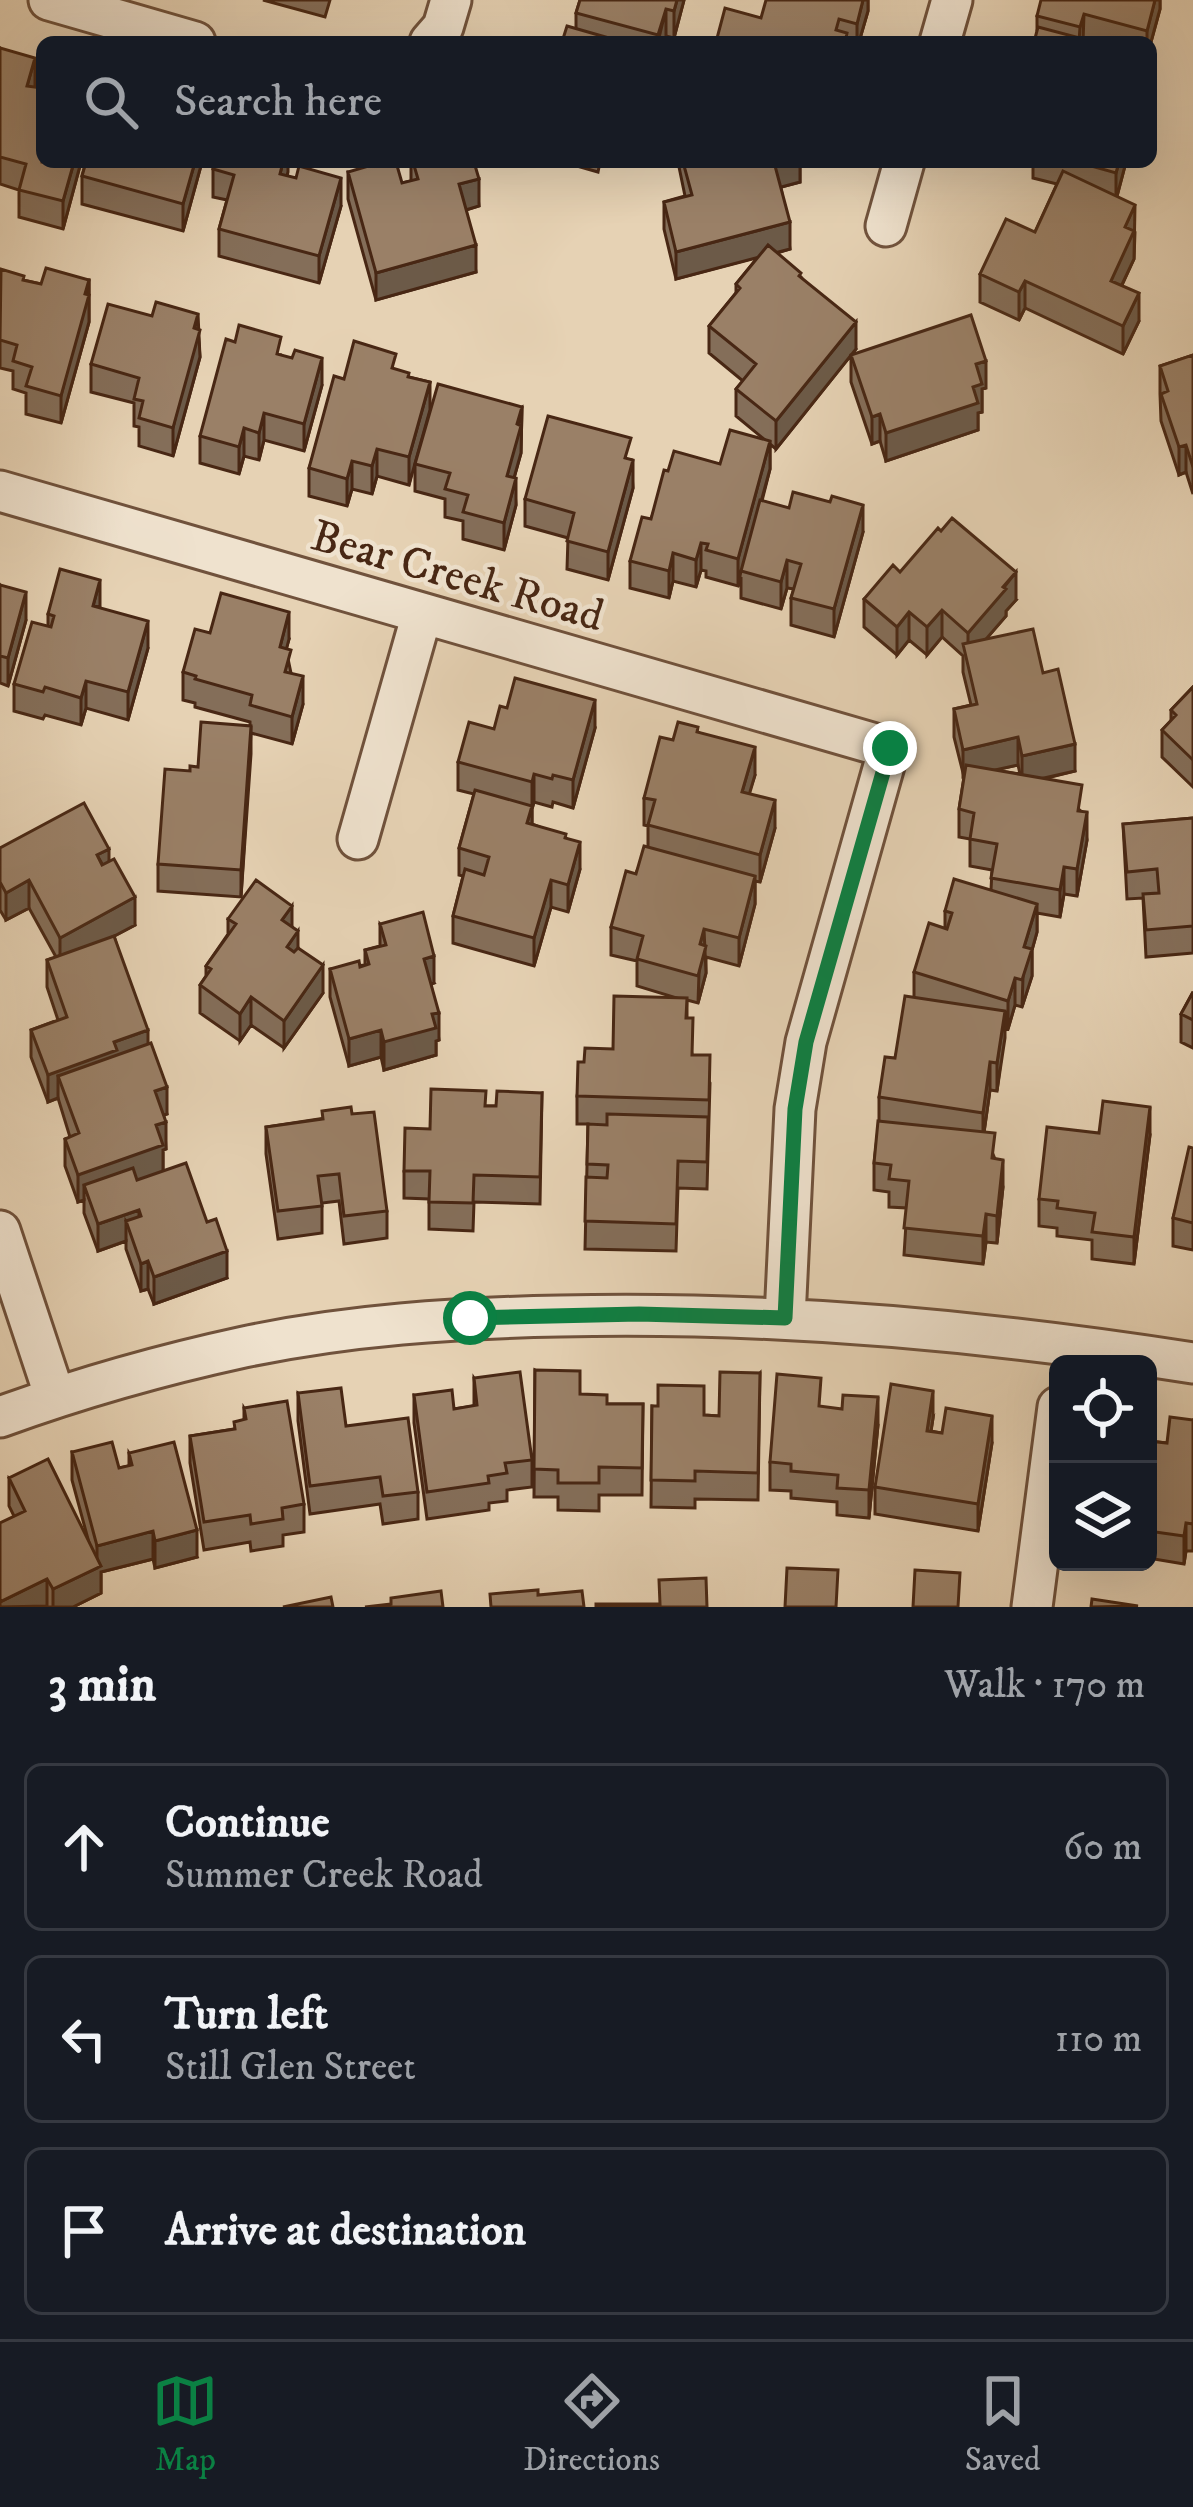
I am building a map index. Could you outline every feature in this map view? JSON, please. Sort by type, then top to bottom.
[{"type":"street","points":[[49,0],[174,36]]},
{"type":"street","points":[[435,36],[451,0]]},
{"type":"street","points":[[942,36],[952,0]]},
{"type":"street","points":[[886,226],[902,168]]},
{"type":"street","name":"Bear Creek Road","points":[[0,491],[890,748],[806,1042],[795,1109],[785,1318]]},
{"type":"street","points":[[358,839],[422,614]]},
{"type":"street","points":[[0,1231],[55,1397]]},
{"type":"street","points":[[0,1418],[109,1380],[246,1346],[357,1328],[470,1318],[639,1314],[785,1318],[906,1326],[1065,1354],[1193,1364]]},
{"type":"street","points":[[1032,1607],[1051,1463]]},
{"type":"building","points":[[580,0],[677,0],[674,11],[666,9],[658,35],[576,13]]},
{"type":"building","points":[[766,0],[863,0],[857,24],[839,19],[836,30],[846,36],[718,36],[725,8],[761,18]]},
{"type":"building","points":[[1041,0],[1155,0],[1147,31],[1084,14],[1080,27],[1037,16]]},
{"type":"building","points":[[567,26],[602,36],[564,36]]},
{"type":"building","points":[[1038,27],[1072,36],[1036,36]]},
{"type":"building","points":[[0,48],[35,58],[27,86],[36,87],[36,168],[72,168],[63,201],[19,190],[26,164],[0,157]]},
{"type":"building","points":[[84,168],[193,168],[183,204],[82,176]]},
{"type":"building","points":[[282,168],[280,174],[296,178],[298,168],[306,168],[341,178],[319,256],[219,229],[234,175],[213,169]]},
{"type":"building","points":[[398,168],[402,183],[418,179],[415,168],[476,168],[479,179],[459,184],[476,245],[376,273],[348,172]]},
{"type":"building","points":[[685,168],[776,168],[790,222],[676,252],[664,202],[692,195]]},
{"type":"building","points":[[1063,171],[1135,205],[1125,227],[1134,231],[1111,281],[1139,293],[1123,326],[1025,281],[1019,292],[980,274],[1006,219],[1035,232]]},
{"type":"building","points":[[768,245],[856,322],[776,421],[736,389],[756,364],[709,326]]},
{"type":"building","points":[[46,268],[89,280],[61,396],[26,386],[32,367],[13,361],[17,345],[0,340],[1,269],[41,284]]},
{"type":"building","points":[[156,302],[198,314],[194,328],[200,330],[173,428],[139,418],[143,401],[134,399],[139,378],[91,364],[108,304],[152,316]]},
{"type":"building","points":[[971,315],[986,361],[976,364],[982,384],[973,387],[978,403],[886,433],[880,414],[872,417],[851,355]]},
{"type":"building","points":[[239,325],[281,337],[277,354],[292,358],[295,350],[322,358],[304,424],[264,413],[259,433],[244,428],[239,447],[200,436],[226,339],[235,342]]},
{"type":"building","points":[[354,341],[396,354],[392,368],[430,382],[409,457],[377,449],[372,466],[352,461],[347,479],[309,468],[334,376],[344,379]]},
{"type":"building","points":[[1193,355],[1193,467],[1186,445],[1179,447],[1161,394],[1168,391],[1160,366]]},
{"type":"building","points":[[438,384],[522,407],[507,476],[516,478],[504,523],[463,512],[468,495],[445,489],[450,473],[415,464]]},
{"type":"building","points":[[548,416],[631,438],[625,458],[633,460],[608,552],[567,541],[574,513],[525,499]]},
{"type":"building","points":[[730,430],[770,441],[738,559],[706,550],[708,544],[701,543],[696,560],[673,553],[669,571],[630,561],[642,517],[651,519],[674,451],[720,464]]},
{"type":"building","points":[[793,492],[863,505],[834,609],[791,598],[801,564],[787,560],[781,582],[741,571],[760,500],[789,508]]},
{"type":"building","points":[[952,518],[1016,572],[968,633],[942,610],[927,627],[909,612],[897,627],[864,599],[893,565],[900,572]]},
{"type":"building","points":[[60,569],[100,580],[93,606],[148,621],[128,692],[86,681],[81,698],[14,684],[32,622],[51,627],[54,616],[48,614]]},
{"type":"building","points":[[0,585],[26,592],[8,658],[0,656]]},
{"type":"building","points":[[221,593],[289,612],[280,647],[291,650],[285,672],[303,676],[292,717],[250,705],[252,695],[183,672],[195,629],[210,633]]},
{"type":"building","points":[[1033,629],[1043,673],[1058,669],[1075,744],[1022,756],[1018,737],[963,750],[954,709],[977,704],[963,644]]},
{"type":"building","points":[[515,678],[595,700],[573,780],[534,774],[532,782],[458,762],[469,722],[494,729],[500,706],[507,708]]},
{"type":"building","points":[[1193,687],[1193,760],[1162,730],[1176,715],[1171,710]]},
{"type":"building","points":[[201,722],[251,726],[241,870],[158,864],[165,769],[198,767]]},
{"type":"building","points":[[678,722],[698,727],[697,732],[755,747],[742,792],[775,800],[760,855],[648,825],[655,800],[644,798],[660,737],[673,740]]},
{"type":"building","points":[[966,765],[1082,785],[1078,811],[1087,812],[1077,869],[1064,867],[1060,890],[991,878],[997,844],[970,839],[974,813],[959,809]]},
{"type":"building","points":[[475,790],[532,806],[527,823],[580,842],[568,885],[551,880],[534,938],[453,916],[465,869],[484,875],[489,857],[459,848]]},
{"type":"building","points":[[84,803],[109,849],[97,855],[102,865],[114,859],[135,897],[60,938],[29,880],[6,893],[0,882],[0,848]]},
{"type":"building","points":[[1193,818],[1193,926],[1146,930],[1143,894],[1159,893],[1157,869],[1127,872],[1123,824]]},
{"type":"building","points":[[644,846],[755,876],[739,938],[704,929],[700,944],[706,946],[698,976],[637,959],[643,936],[611,927],[626,871],[636,874]]},
{"type":"building","points":[[954,879],[1037,904],[1024,947],[1032,949],[1022,980],[1015,978],[1008,1001],[914,972],[929,923],[947,929],[952,913],[945,911]]},
{"type":"building","points":[[256,880],[292,906],[282,920],[298,931],[287,947],[294,952],[298,948],[323,965],[284,1021],[251,997],[240,1014],[200,985],[211,969],[206,966],[236,924],[228,919]]},
{"type":"building","points":[[423,912],[434,956],[424,959],[439,1013],[432,1014],[436,1028],[384,1042],[381,1030],[349,1039],[330,969],[359,961],[360,967],[369,964],[365,950],[386,945],[380,924]]},
{"type":"building","points":[[114,936],[148,1030],[114,1042],[117,1050],[48,1075],[31,1030],[67,1017],[47,960]]},
{"type":"building","points":[[1193,992],[1193,1020],[1181,1014]]},
{"type":"building","points":[[614,996],[687,998],[686,1018],[693,1018],[692,1055],[710,1055],[709,1100],[577,1096],[578,1062],[584,1062],[585,1048],[613,1049]]},
{"type":"building","points":[[905,996],[1005,1011],[997,1063],[990,1062],[983,1113],[879,1097],[885,1057],[895,1058]]},
{"type":"building","points":[[151,1043],[167,1087],[155,1091],[166,1122],[156,1125],[163,1145],[78,1175],[65,1139],[79,1133],[58,1076]]},
{"type":"building","points":[[431,1089],[486,1091],[485,1106],[496,1106],[497,1091],[542,1093],[540,1177],[474,1175],[473,1203],[429,1202],[430,1171],[404,1171],[405,1128],[430,1129]]},
{"type":"building","points":[[1103,1101],[1150,1107],[1134,1237],[1092,1232],[1095,1213],[1057,1208],[1058,1201],[1039,1199],[1047,1127],[1099,1133]]},
{"type":"building","points":[[351,1107],[352,1114],[374,1112],[387,1211],[344,1216],[339,1174],[318,1176],[322,1206],[278,1211],[266,1127],[323,1119],[322,1111]]},
{"type":"building","points":[[607,1114],[708,1117],[707,1162],[678,1161],[676,1224],[585,1221],[586,1177],[607,1178],[608,1165],[587,1164],[588,1124],[607,1125]]},
{"type":"building","points":[[878,1121],[995,1133],[992,1158],[1003,1160],[997,1216],[986,1214],[983,1236],[904,1228],[909,1181],[889,1179],[891,1165],[874,1163]]},
{"type":"building","points":[[1189,1147],[1193,1148],[1193,1223],[1173,1218]]},
{"type":"building","points":[[186,1163],[207,1222],[216,1219],[227,1251],[154,1277],[148,1261],[141,1264],[126,1221],[141,1216],[139,1210],[98,1224],[84,1185],[133,1168],[137,1180]]},
{"type":"building","points":[[535,1370],[580,1371],[580,1394],[607,1395],[607,1404],[643,1404],[642,1468],[599,1467],[599,1483],[558,1483],[558,1470],[534,1469]]},
{"type":"building","points":[[520,1372],[532,1460],[505,1463],[507,1473],[488,1476],[489,1483],[427,1492],[414,1395],[452,1390],[454,1409],[477,1405],[474,1378]]},
{"type":"building","points":[[720,1372],[760,1373],[758,1473],[695,1471],[695,1481],[651,1480],[652,1406],[658,1406],[658,1385],[704,1386],[704,1415],[719,1416]]},
{"type":"building","points":[[777,1374],[821,1378],[819,1406],[842,1409],[843,1395],[878,1397],[869,1490],[837,1488],[838,1475],[791,1471],[791,1464],[770,1462]]},
{"type":"building","points":[[891,1384],[933,1391],[927,1431],[942,1433],[946,1408],[992,1416],[978,1504],[875,1487]]},
{"type":"building","points":[[341,1388],[346,1426],[408,1418],[418,1492],[383,1496],[380,1477],[310,1486],[298,1393]]},
{"type":"building","points":[[287,1401],[304,1504],[282,1508],[283,1519],[251,1524],[250,1515],[204,1522],[190,1436],[235,1429],[234,1422],[246,1419],[244,1408]]},
{"type":"building","points":[[1170,1417],[1193,1420],[1193,1524],[1186,1523],[1184,1536],[1157,1532],[1157,1442],[1167,1443]]},
{"type":"building","points":[[112,1442],[119,1468],[132,1465],[129,1453],[174,1442],[197,1530],[155,1541],[153,1531],[97,1546],[72,1452]]},
{"type":"building","points":[[48,1459],[101,1566],[53,1589],[47,1579],[0,1602],[0,1523],[25,1511],[9,1478]]},
{"type":"building","points":[[787,1568],[838,1570],[836,1607],[785,1607]]},
{"type":"building","points":[[915,1570],[960,1573],[958,1607],[913,1607]]},
{"type":"building","points":[[706,1578],[707,1607],[596,1607],[660,1604],[659,1580]]},
{"type":"building","points":[[538,1590],[538,1595],[582,1591],[584,1607],[491,1607],[490,1594]]},
{"type":"building","points":[[441,1591],[443,1607],[365,1607],[391,1604],[391,1598]]},
{"type":"building","points":[[331,1597],[333,1607],[283,1607]]},
{"type":"building","points":[[1092,1599],[1138,1606],[1091,1607]]},
{"type":"route","points":[[470,1318],[639,1314],[785,1318],[795,1109],[806,1042],[890,748]]}]
